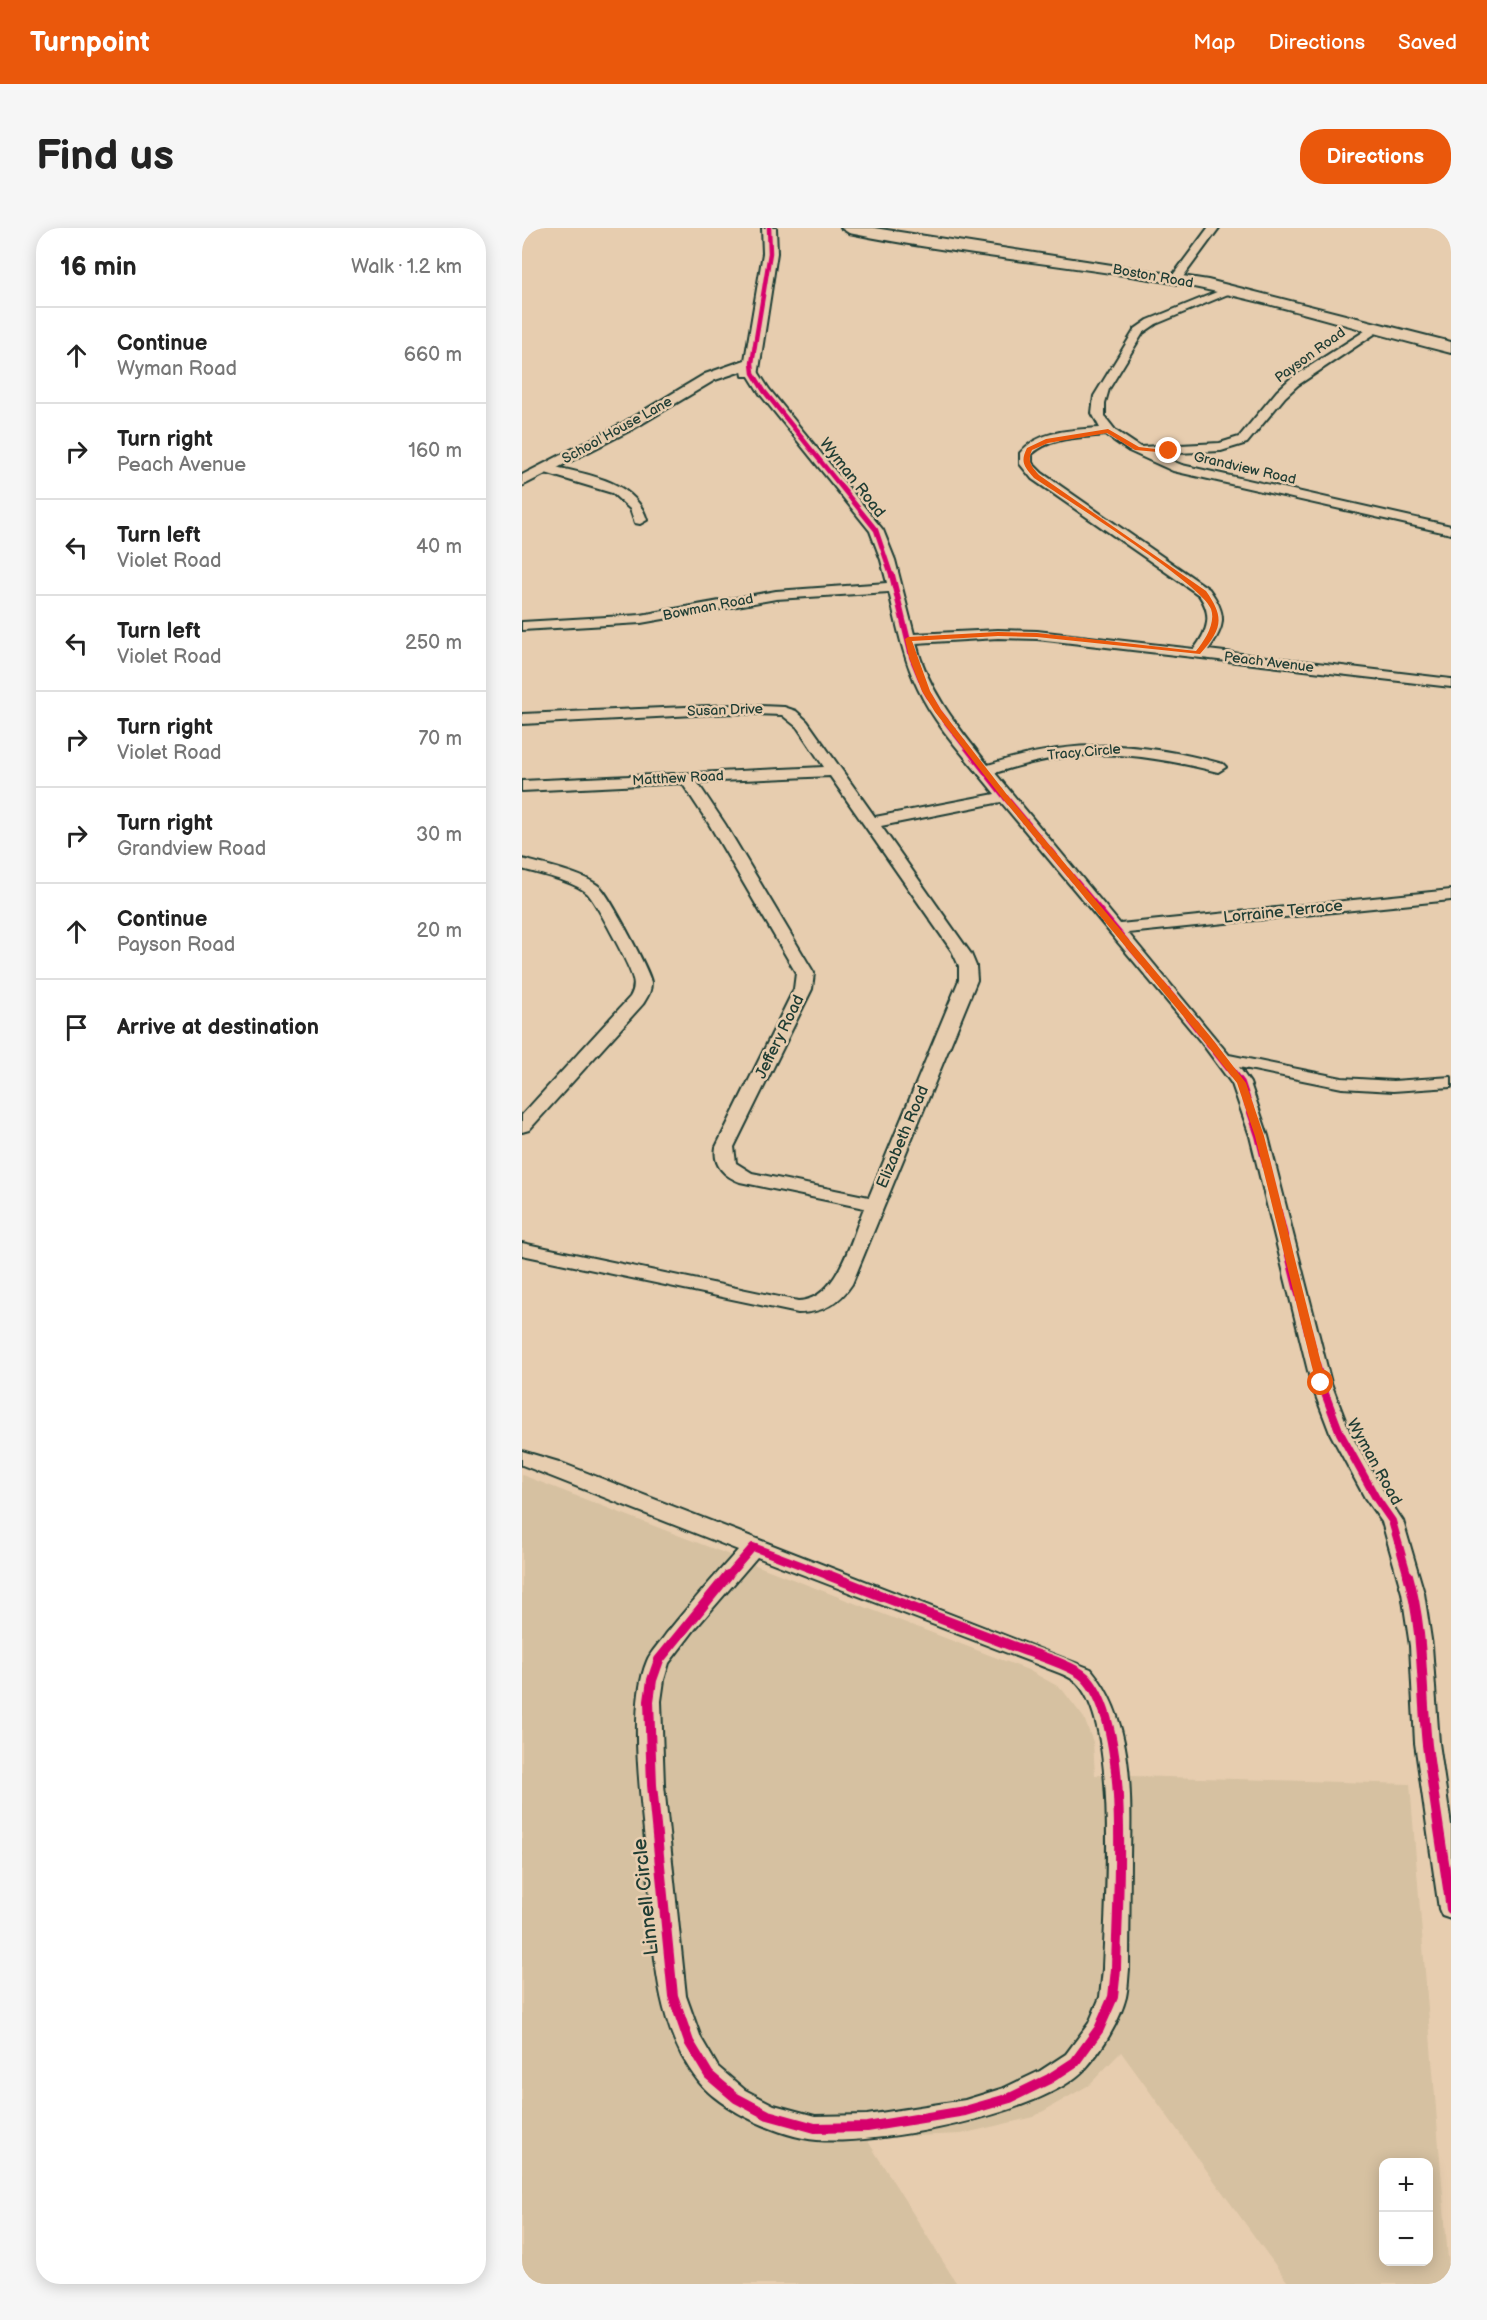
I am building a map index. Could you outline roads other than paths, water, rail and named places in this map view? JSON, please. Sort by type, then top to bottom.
[{"type":"main road","name":"Boston Road","points":[[849,228],[977,251],[1176,279],[1229,290],[1451,348]]},
{"type":"street","points":[[752,368],[770,253],[769,228]]},
{"type":"street","points":[[770,253],[776,244],[779,228]]},
{"type":"street","points":[[1176,279],[1214,228]]},
{"type":"street","points":[[1198,653],[1208,641],[1216,620],[1215,609],[1204,592],[1037,476],[1026,464],[1026,453],[1037,445],[1057,438],[1108,431],[1099,418],[1097,409],[1099,400],[1103,389],[1141,329],[1152,322],[1229,290]]},
{"type":"street","name":"Payson Road","points":[[1137,449],[1188,450],[1221,447],[1243,440],[1281,394],[1294,382],[1329,357],[1376,329]]},
{"type":"street","name":"School House Lane","points":[[522,481],[628,426],[710,377],[752,368]]},
{"type":"street","name":"Wyman Road","points":[[752,368],[764,391],[871,521],[888,560],[912,657],[926,691],[938,711],[1005,797],[1241,1083],[1256,1126],[1321,1383],[1340,1433],[1376,1498],[1392,1521],[1405,1561],[1418,1623],[1427,1743],[1443,1803],[1451,1909]]},
{"type":"street","name":"Grandview Road","points":[[1108,431],[1165,464],[1195,473],[1451,530]]},
{"type":"street","points":[[547,469],[612,487],[640,513],[640,520]]},
{"type":"street","name":"Bowman Road","points":[[522,626],[634,620],[776,594],[894,587]]},
{"type":"street","name":"Peach Avenue","points":[[908,639],[998,634],[1037,635],[1451,683]]},
{"type":"street","name":"Susan Drive","points":[[522,719],[733,709],[778,710],[795,717],[871,823]]},
{"type":"street","name":"Tracy Circle","points":[[986,771],[1008,763],[1053,753],[1108,747],[1147,750],[1218,767]]},
{"type":"street","name":"Matthew Road","points":[[522,786],[834,771]]},
{"type":"street","name":"Jeffery Road","points":[[686,778],[708,809],[805,973],[802,990],[725,1147],[723,1156],[725,1163],[738,1175],[747,1178],[875,1204]]},
{"type":"street","points":[[871,823],[1005,797]]},
{"type":"street","name":"Elizabeth Road","points":[[522,1249],[785,1305],[807,1307],[834,1296],[842,1284],[951,1021],[969,971],[966,960],[957,946],[871,823]]},
{"type":"street","points":[[522,864],[562,875],[594,890],[631,954],[642,986],[637,1000],[522,1126]]},
{"type":"street","name":"Lorraine Terrace","points":[[1116,929],[1451,895]]},
{"type":"street","points":[[1223,1059],[1342,1083],[1393,1086],[1451,1082]]},
{"type":"street","name":"Linnell Circle","points":[[522,1458],[551,1467],[1083,1675],[1096,1691],[1110,1728],[1119,1792],[1113,1997],[1099,2029],[1075,2062],[1049,2079],[1010,2098],[964,2111],[867,2127],[815,2128],[768,2115],[736,2098],[709,2075],[689,2042],[673,1996],[652,1785],[649,1701],[652,1680],[659,1660],[687,1623],[753,1547]]}]
